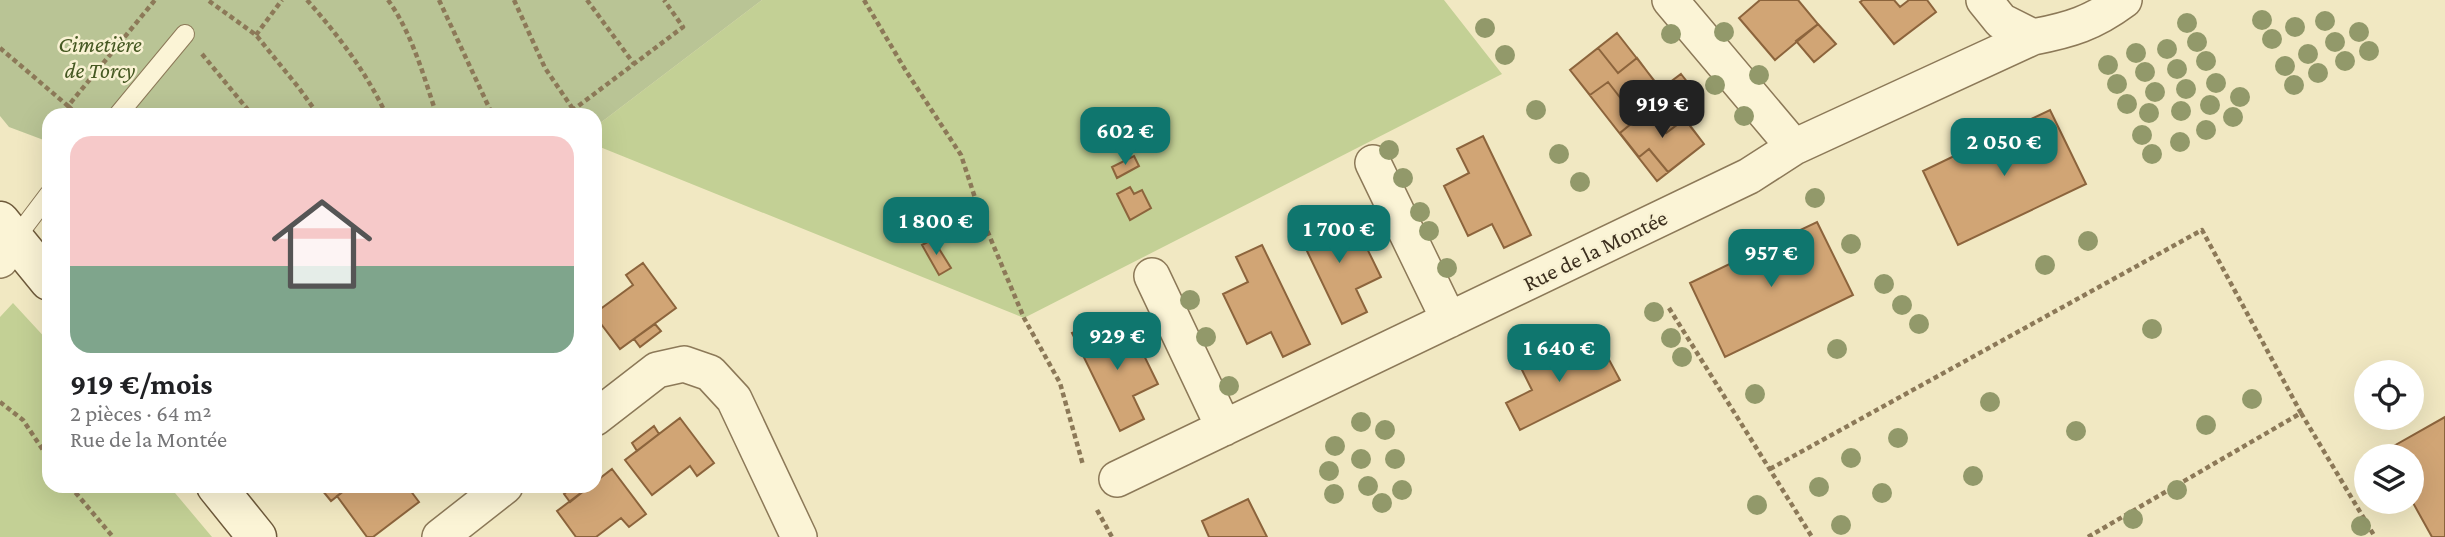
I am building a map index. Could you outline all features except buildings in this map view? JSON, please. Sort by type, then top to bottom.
[{"type":"street","points":[[1670,0],[1794,147]]},
{"type":"street","points":[[1984,0],[2001,21],[2033,37]]},
{"type":"street","name":"Rue de la Montée","points":[[1118,480],[1749,176],[1794,147],[2033,37],[2070,30],[2110,11],[2124,0]]},
{"type":"street","points":[[1373,163],[1449,320]]},
{"type":"street","points":[[5,240],[42,274]]},
{"type":"street","points":[[1152,276],[1224,428]]},
{"type":"street","points":[[602,413],[657,370],[684,363],[710,373],[734,399],[799,537]]},
{"type":"street","points":[[222,493],[257,537]]},
{"type":"street","points":[[440,537],[496,493]]},
{"type":"lane","points":[[124,108],[185,34]]},
{"type":"lane","points":[[5,240],[42,201]]},
{"type":"path","points":[[0,48],[68,106],[155,0]]},
{"type":"path","points":[[210,0],[256,35],[313,108]]},
{"type":"path","points":[[256,35],[282,0]]},
{"type":"path","points":[[307,0],[353,56],[383,108]]},
{"type":"path","points":[[388,0],[404,27],[434,108]]},
{"type":"path","points":[[439,0],[489,108]]},
{"type":"path","points":[[514,0],[545,68],[572,108]]},
{"type":"path","points":[[587,0],[634,64]]},
{"type":"path","points":[[574,108],[683,27],[663,0]]},
{"type":"path","points":[[864,0],[961,155],[981,216],[1024,318],[1060,383],[1084,469]]},
{"type":"path","points":[[185,34],[246,108]]},
{"type":"path","points":[[1770,469],[2202,230],[2301,413],[2375,537]]},
{"type":"path","points":[[1669,308],[1812,537]]},
{"type":"path","points":[[0,402],[23,420],[42,448]]},
{"type":"path","points":[[2088,537],[2301,413]]},
{"type":"path","points":[[76,493],[113,537]]},
{"type":"path","points":[[1096,507],[1112,537]]},
{"type":"green space","name":"Cimetière de Torcy","points":[[0,0],[762,0],[602,122],[602,108],[42,108],[42,139],[9,127],[0,116]]},
{"type":"green space","points":[[762,0],[1444,0],[1502,74],[1024,318],[602,148],[602,122]]},
{"type":"green space","points":[[13,303],[42,334],[42,493],[175,493],[212,537],[0,537],[0,317]]}]
